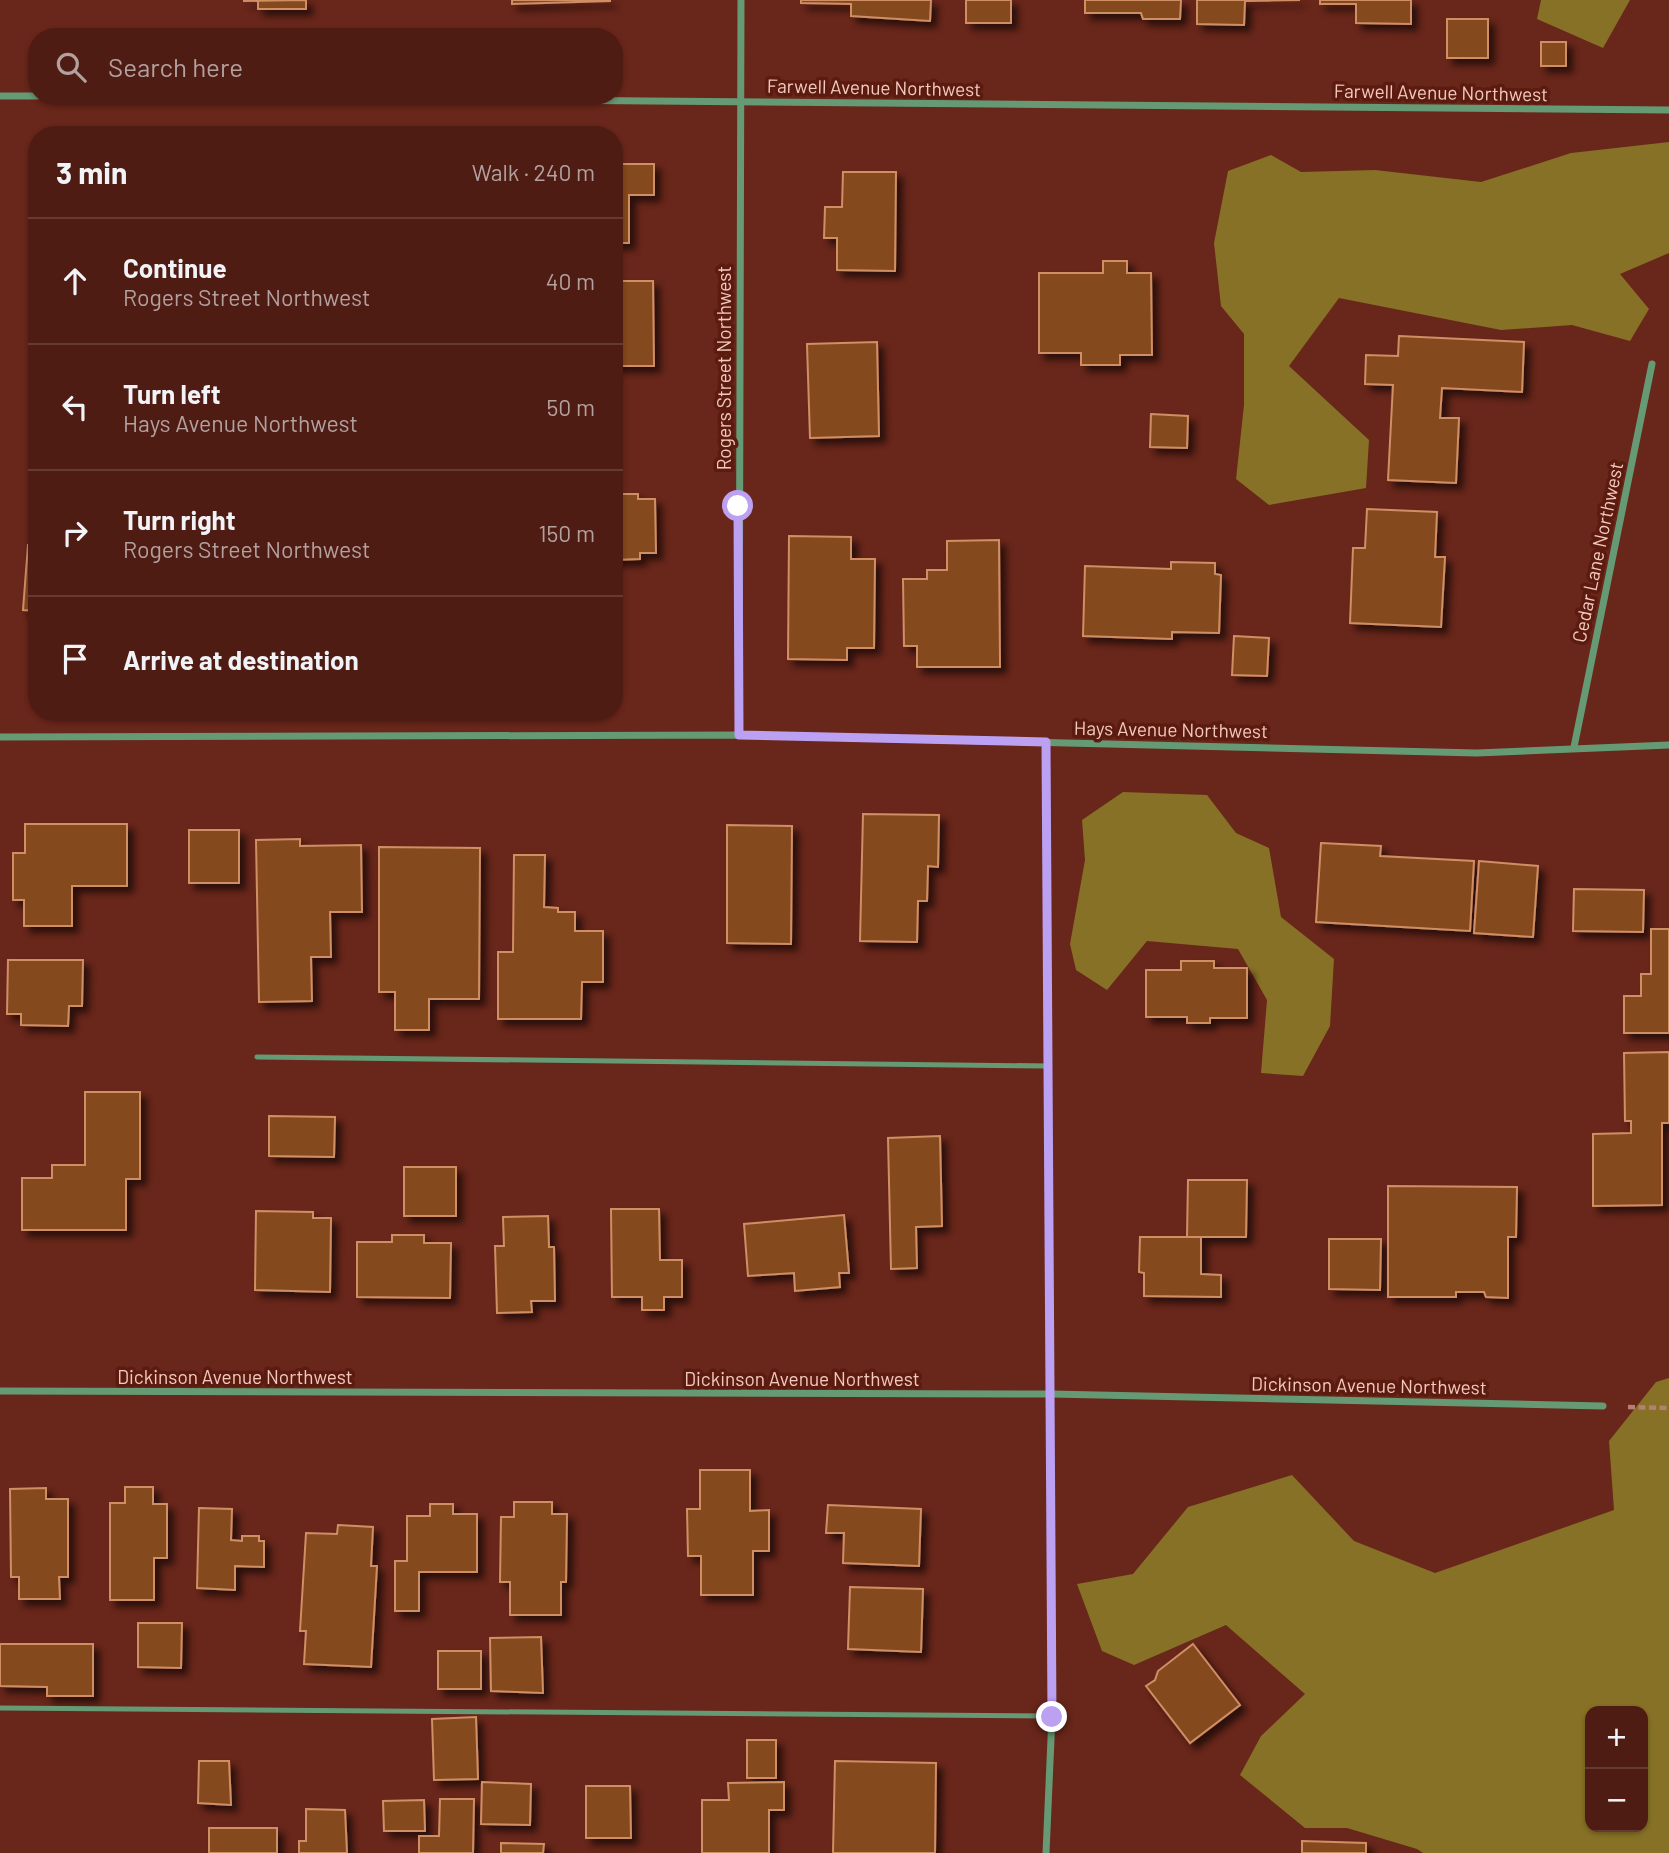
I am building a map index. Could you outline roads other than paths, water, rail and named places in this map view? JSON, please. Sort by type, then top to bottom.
[{"type":"street","name":"Rogers Street Northwest","points":[[739,735],[738,102],[741,0]]},
{"type":"street","points":[[0,96],[28,96]]},
{"type":"street","name":"Farwell Avenue Northwest","points":[[623,101],[1669,110]]},
{"type":"street","name":"Cedar Lane Northwest","points":[[1574,747],[1652,364]]},
{"type":"street","name":"Hays Avenue Northwest","points":[[0,737],[739,735],[1477,752],[1669,745]]},
{"type":"street","points":[[1046,742],[1052,1717],[1046,1853]]},
{"type":"street","name":"Dickinson Avenue Northwest","points":[[0,1391],[1051,1394],[1604,1406]]},
{"type":"lane","points":[[257,1057],[1049,1066]]},
{"type":"lane","points":[[0,1708],[1052,1717]]}]
